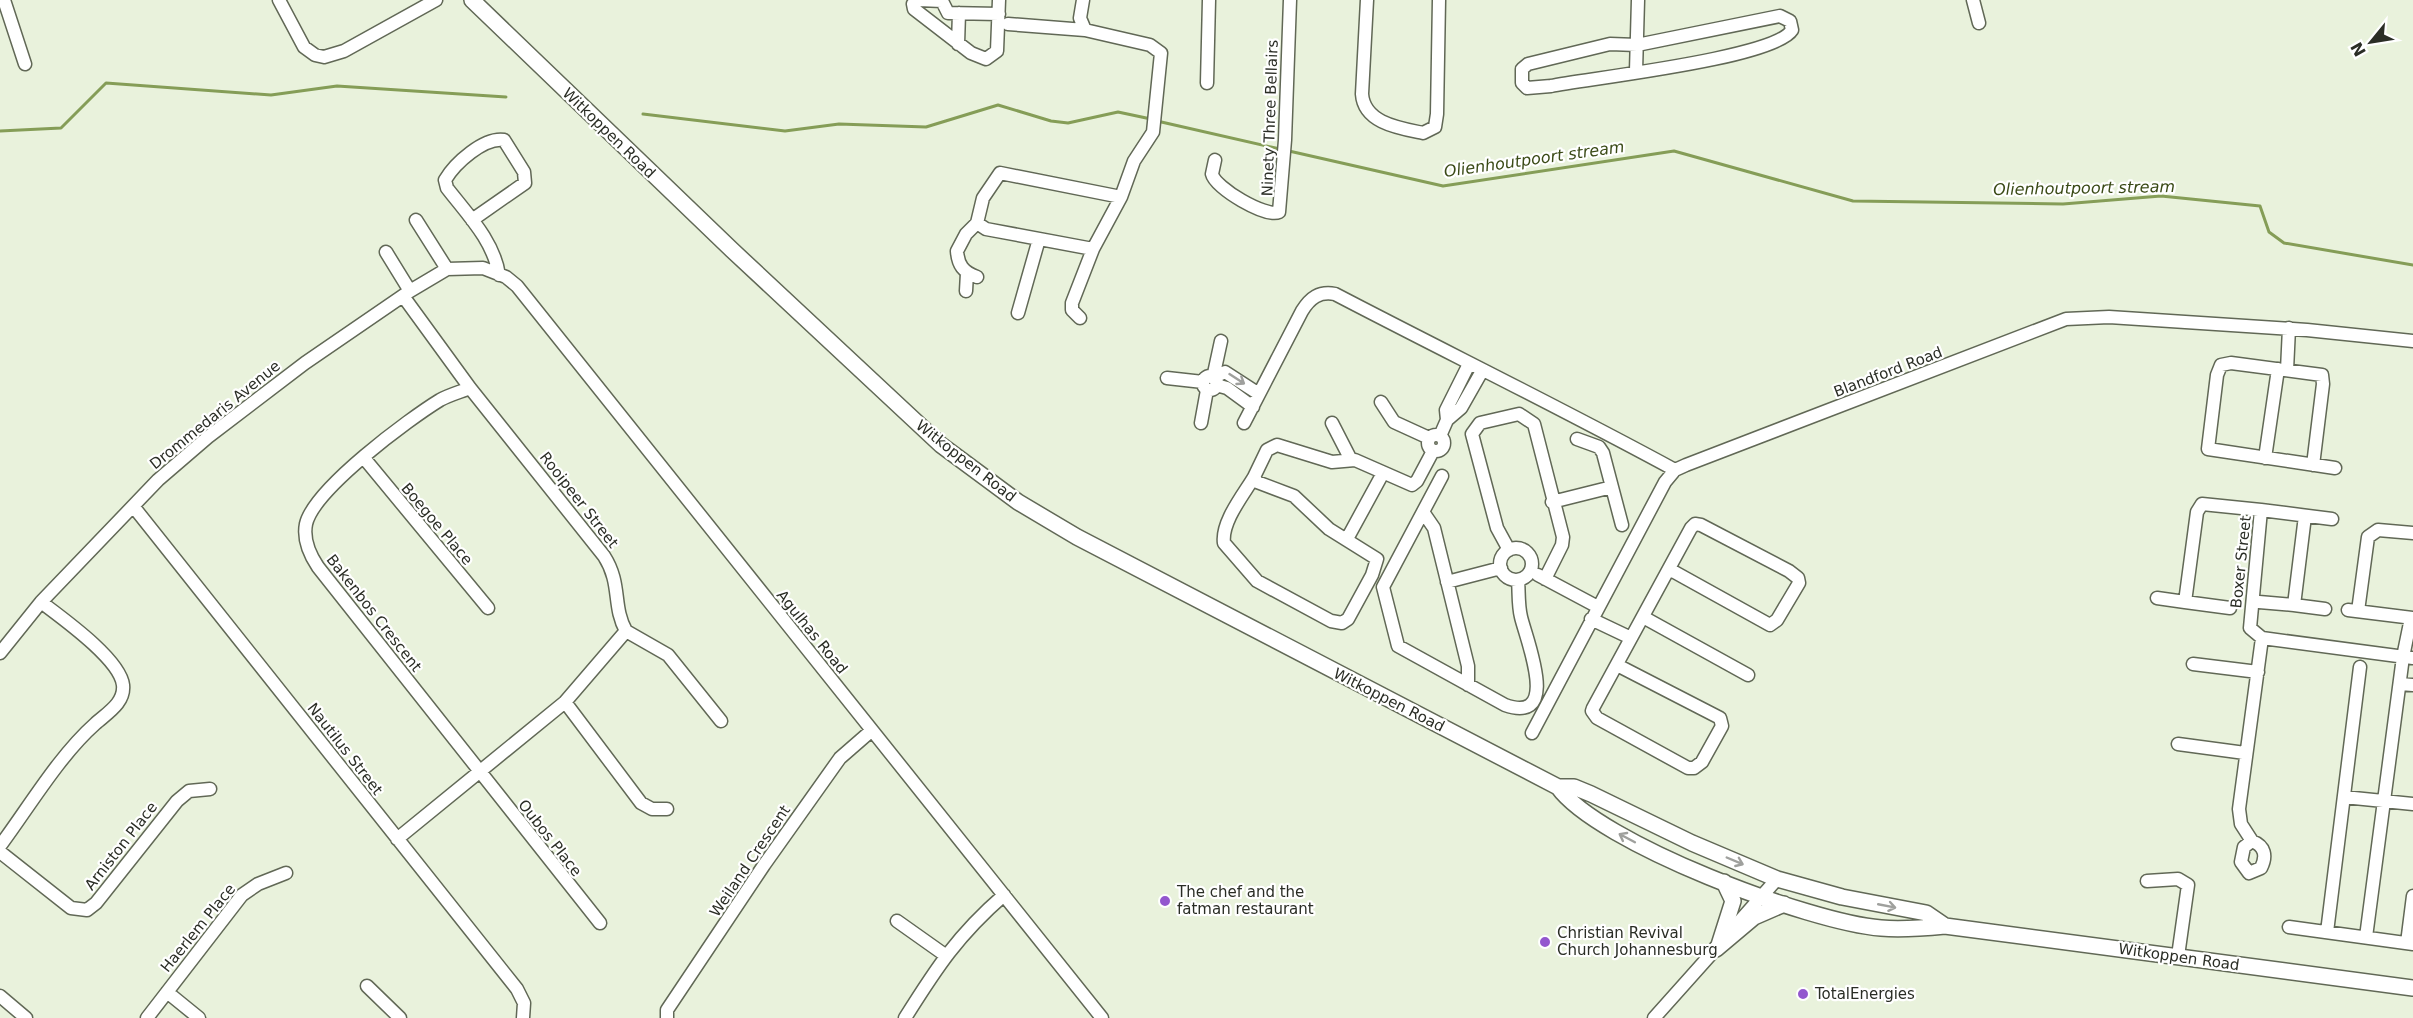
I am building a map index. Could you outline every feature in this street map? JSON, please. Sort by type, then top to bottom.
[{"type":"main road","name":"Witkoppen Road","points":[[472,0],[698,218],[933,438],[1018,502],[1077,537],[1558,787],[1573,804],[1616,832],[1761,897],[1880,928],[1946,926],[2413,988]]},
{"type":"main road","name":"Witkoppen Road","points":[[1558,787],[1574,788],[1591,794],[1692,843],[1777,879],[1842,897],[1926,913],[1946,926]]},
{"type":"main road","points":[[1718,947],[1733,901],[1724,882]]},
{"type":"main road","points":[[1718,947],[1754,917],[1785,904]]},
{"type":"street","points":[[4,0],[25,64]]},
{"type":"street","points":[[279,0],[304,47],[315,55],[330,57],[436,0]]},
{"type":"street","points":[[999,0],[999,14],[998,44],[995,55],[981,58],[958,44],[914,9],[913,4],[919,0],[942,1],[946,12],[999,14]]},
{"type":"street","points":[[1083,0],[1080,18],[1085,30]]},
{"type":"street","points":[[1207,83],[1209,0]]},
{"type":"street","name":"Ninety Three Bellairs","points":[[1215,160],[1212,174],[1218,186],[1260,211],[1275,214],[1279,212],[1282,204],[1286,140],[1290,0]]},
{"type":"street","points":[[1367,0],[1362,94],[1364,105],[1369,114],[1382,122],[1423,133],[1434,128],[1437,114],[1439,0]]},
{"type":"street","points":[[1636,71],[1638,0]]},
{"type":"street","points":[[1973,0],[1979,22]]},
{"type":"street","points":[[958,14],[958,44]]},
{"type":"street","points":[[1771,17],[1786,17],[1792,26],[1790,34],[1770,45],[1696,62],[1551,86],[1527,88],[1522,83],[1522,69],[1528,64],[1610,44],[1637,45],[1771,17]]},
{"type":"street","points":[[1008,24],[1085,30],[1150,45],[1160,50],[1163,59],[1154,127],[1150,139],[1130,169],[1121,197],[1093,249],[1072,303],[1072,310],[1080,318]]},
{"type":"street","points":[[472,220],[525,183],[524,172],[504,140],[492,141],[459,160],[445,180],[447,188],[472,220],[496,258],[496,273]]},
{"type":"street","points":[[966,291],[972,275],[960,266],[957,251],[966,234],[977,223],[983,198],[1002,172],[1121,197]]},
{"type":"street","points":[[416,220],[447,269]]},
{"type":"street","points":[[977,223],[986,229],[1093,249]]},
{"type":"street","points":[[1018,313],[1039,239]]},
{"type":"street","name":"Rooipeer Street","points":[[386,252],[407,293],[470,388],[604,556],[615,576],[618,609],[626,631]]},
{"type":"street","name":"Drommedaris Avenue","points":[[0,653],[41,602],[158,480],[208,437],[305,363],[407,293],[447,269],[471,267],[496,273]]},
{"type":"street","name":"Agulhas Road","points":[[496,273],[517,286],[1102,1018]]},
{"type":"street","points":[[1244,423],[1306,304],[1318,294],[1326,293],[1335,294],[1482,371],[1571,413],[1675,470],[1665,482],[1532,733]]},
{"type":"street","name":"Blandford Road","points":[[1675,470],[2066,320],[2109,317],[2289,328],[2413,341]]},
{"type":"street","points":[[2265,458],[2289,328]]},
{"type":"street","points":[[1201,423],[1221,341]]},
{"type":"street","points":[[2313,465],[2323,377],[2320,374],[2283,369],[2231,363],[2221,365],[2217,375],[2208,449],[2216,453],[2335,468]]},
{"type":"street","points":[[1447,420],[1446,410],[1469,364]]},
{"type":"street","points":[[1254,477],[1262,485],[1294,496],[1329,529],[1374,555],[1377,561],[1348,619],[1342,623],[1331,621],[1257,581],[1243,568],[1223,540],[1231,517],[1267,450],[1274,445],[1332,462],[1351,460],[1408,484],[1415,484],[1433,451],[1428,446],[1447,420],[1461,408],[1482,371]]},
{"type":"street","points":[[1210,384],[1225,372],[1259,394]]},
{"type":"street","points":[[1167,378],[1227,388],[1253,407]]},
{"type":"street","name":"Bakenbos Crescent","points":[[470,388],[442,399],[364,458],[314,506],[306,525],[309,550],[318,567],[478,771]]},
{"type":"street","points":[[1381,402],[1394,422],[1435,437]]},
{"type":"street","points":[[1509,550],[1497,528],[1473,438],[1476,426],[1519,414],[1531,419],[1563,540],[1545,579]]},
{"type":"street","points":[[1332,423],[1351,460]]},
{"type":"street","points":[[1577,439],[1601,450],[1622,525]]},
{"type":"street","name":"Boegoe Place","points":[[364,458],[488,608]]},
{"type":"street","points":[[1347,539],[1383,473]]},
{"type":"street","points":[[1442,476],[1383,587],[1400,647],[1514,708],[1526,706],[1533,700],[1539,683],[1520,613],[1518,580]]},
{"type":"street","points":[[1552,502],[1612,487]]},
{"type":"street","points":[[2186,602],[2200,506],[2209,503],[2261,510]]},
{"type":"street","name":"Nautilus Street","points":[[133,507],[517,989],[524,1003],[524,1016]]},
{"type":"street","name":"Boxer Street","points":[[2262,638],[2250,628],[2261,510],[2332,519]]},
{"type":"street","points":[[1423,512],[1434,528],[1468,666],[1468,685]]},
{"type":"street","points":[[2294,605],[2305,516]]},
{"type":"street","points":[[1617,665],[1720,718],[1722,726],[1700,764],[1688,768],[1593,715],[1593,708],[1690,528],[1698,524],[1789,571],[1798,578],[1799,583],[1777,620],[1770,625],[1669,569]]},
{"type":"street","points":[[2366,937],[2400,684],[2408,657],[2412,618],[2353,610],[2368,537],[2378,530],[2413,533]]},
{"type":"street","points":[[1517,548],[1526,552],[1532,561],[1531,571],[1518,580],[1508,578],[1501,568],[1501,560],[1509,550],[1517,548]]},
{"type":"street","points":[[1447,582],[1501,568]]},
{"type":"street","points":[[1531,571],[1598,607]]},
{"type":"street","points":[[2157,598],[2230,608]]},
{"type":"street","points":[[0,846],[74,747],[115,706],[123,692],[122,678],[94,645],[41,602]]},
{"type":"street","points":[[2259,602],[2325,609]]},
{"type":"street","points":[[1643,617],[1748,675]]},
{"type":"street","points":[[1591,619],[1631,638]]},
{"type":"street","points":[[397,839],[565,702],[626,631],[668,655],[721,721]]},
{"type":"street","points":[[2252,841],[2239,816],[2245,753],[2262,638],[2408,657]]},
{"type":"street","points":[[2193,664],[2258,672]]},
{"type":"street","points":[[2327,932],[2360,667]]},
{"type":"street","points":[[2400,684],[2413,685]]},
{"type":"street","points":[[565,702],[641,803],[652,810],[667,808]]},
{"type":"street","name":"Weiland Crescent","points":[[667,1018],[670,1005],[764,865],[840,758],[871,731]]},
{"type":"street","points":[[2178,744],[2245,753]]},
{"type":"street","name":"Oubos Place","points":[[478,771],[600,923]]},
{"type":"street","name":"Arniston Place","points":[[0,852],[71,908],[87,910],[96,903],[177,801],[189,791],[210,789]]},
{"type":"street","points":[[2344,797],[2413,804]]},
{"type":"street","name":"Haerlem Place","points":[[147,1018],[249,889],[286,873]]},
{"type":"street","points":[[1654,1018],[1777,879]]},
{"type":"street","points":[[2147,881],[2178,879],[2184,880],[2188,885],[2178,956]]},
{"type":"street","points":[[905,1018],[945,955],[972,923],[1004,895]]},
{"type":"street","points":[[2289,927],[2410,944],[2413,896]]},
{"type":"street","points":[[897,921],[945,955]]},
{"type":"street","points":[[367,986],[400,1018]]},
{"type":"street","points":[[167,992],[199,1018]]},
{"type":"street","points":[[0,996],[26,1018]]},
{"type":"waterway","name":"Olienhoutpoort stream","points":[[0,131],[61,128],[106,83],[271,95],[337,86],[506,97]]},
{"type":"waterway","name":"Olienhoutpoort stream","points":[[643,114],[785,131],[839,124],[926,127],[998,105],[1051,121],[1068,123],[1118,112],[1151,119]]},
{"type":"waterway","name":"Olienhoutpoort stream","points":[[1157,121],[1280,149]]},
{"type":"waterway","name":"Olienhoutpoort stream","points":[[1289,151],[1443,186],[1674,151],[1853,201],[2063,204],[2161,196],[2260,206],[2269,232],[2284,243],[2413,265]]},
{"type":"place","name":"The chef and the fatman restaurant","points":[[1165,901]]},
{"type":"place","name":"Christian Revival Church Johannesburg","points":[[1545,942]]},
{"type":"place","name":"TotalEnergies","points":[[1803,994]]}]
